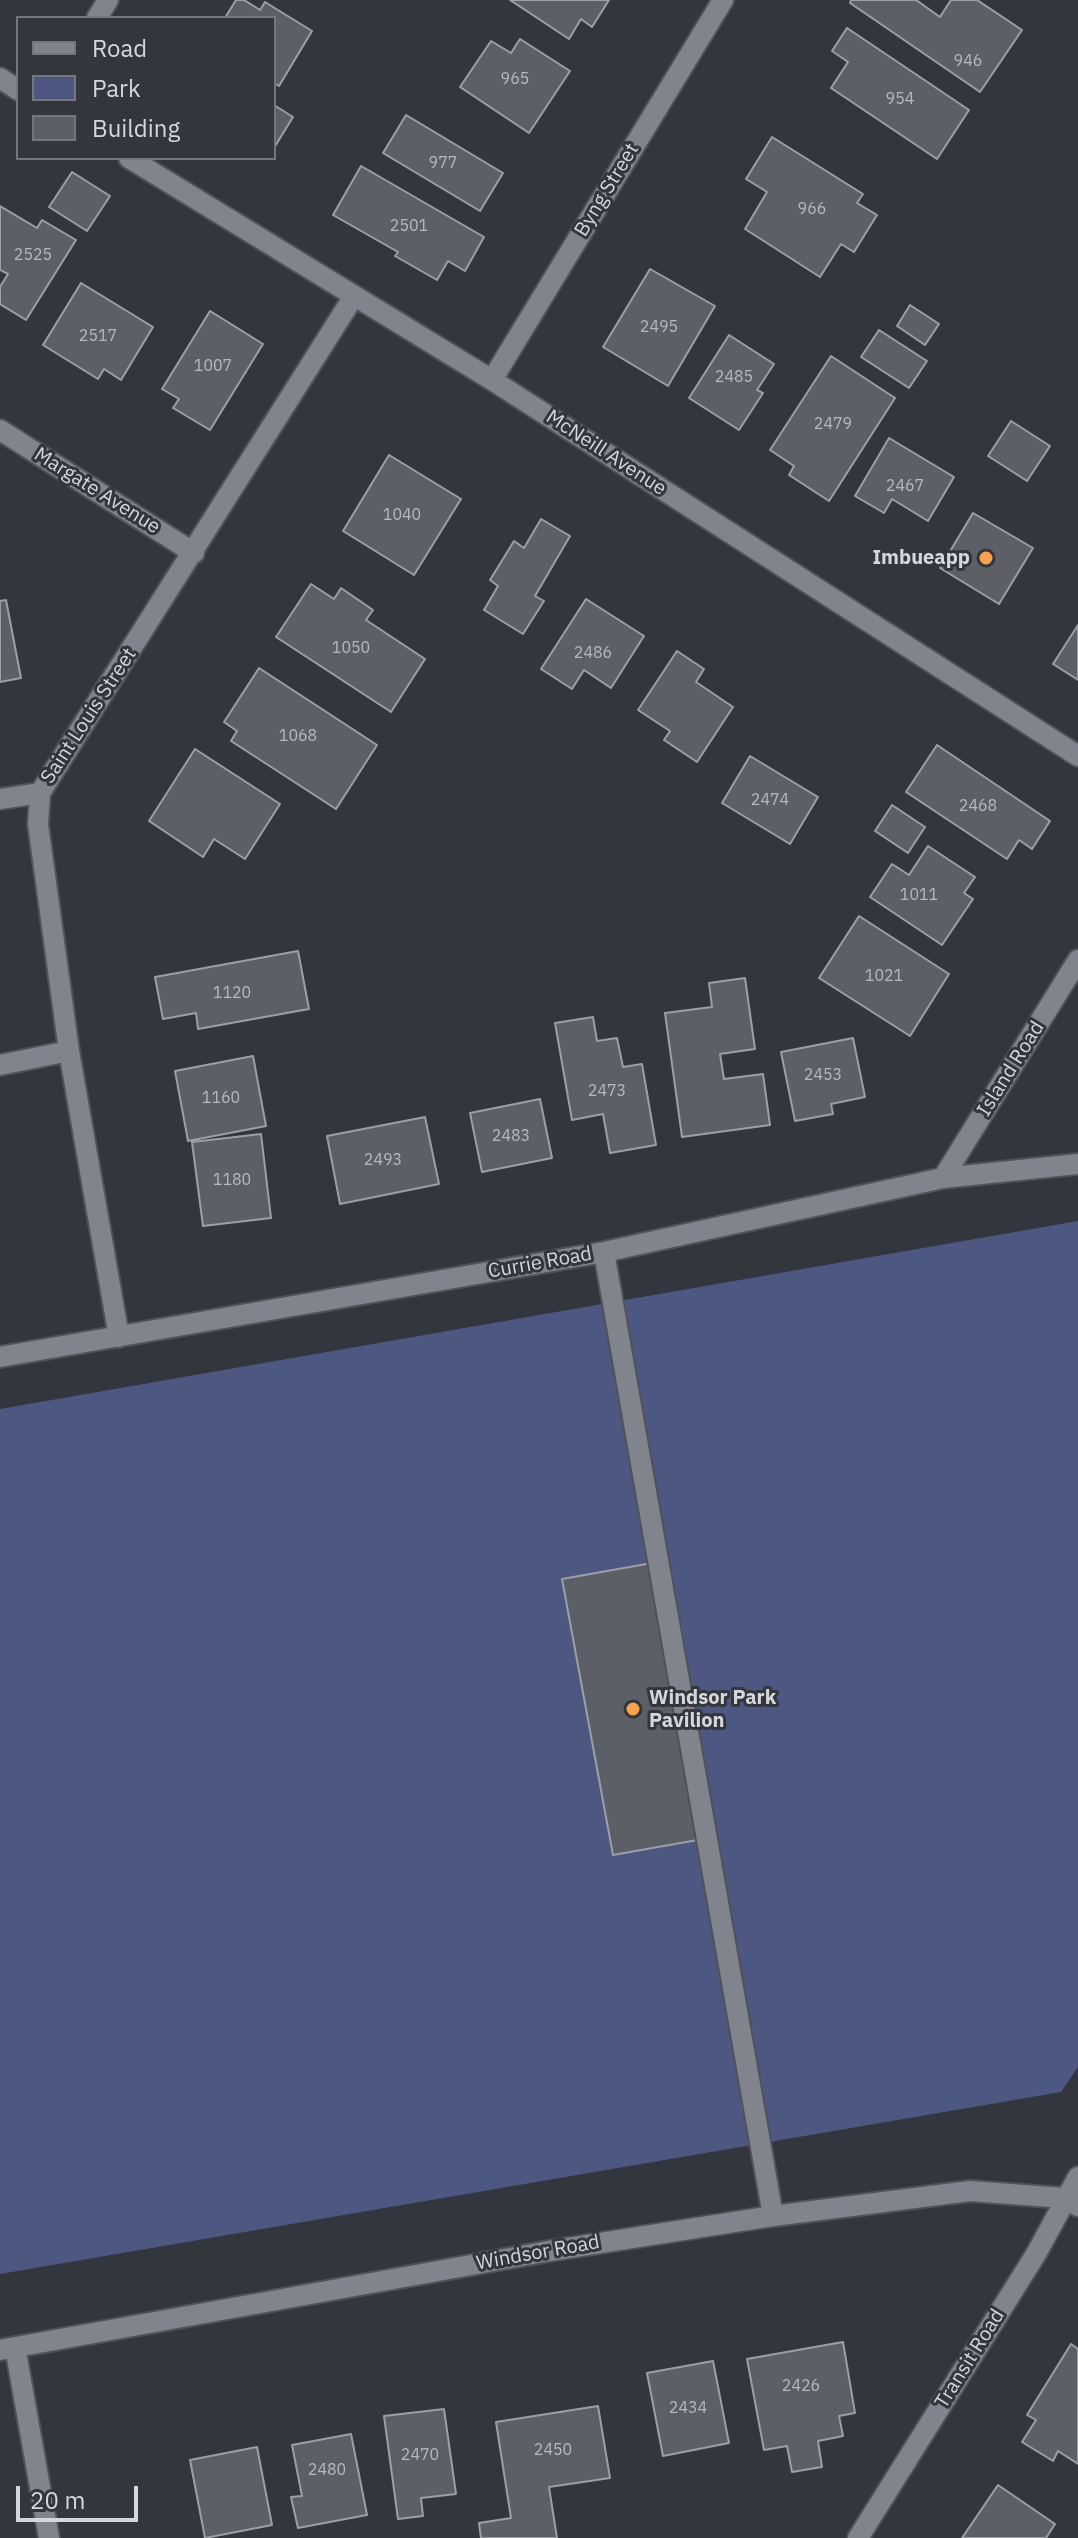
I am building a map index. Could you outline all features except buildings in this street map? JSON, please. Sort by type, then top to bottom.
[{"type":"street","name":"Byng Street","points":[[492,380],[723,0]]},
{"type":"street","name":"McNeill Avenue","points":[[132,160],[492,380],[1078,756]]},
{"type":"street","name":"Saint Louis Street","points":[[119,1337],[69,1051],[38,824],[40,793],[354,296]]},
{"type":"street","name":"Margate Avenue","points":[[0,430],[194,553]]},
{"type":"street","points":[[0,799],[40,793]]},
{"type":"street","name":"Island Road","points":[[943,1178],[1078,960]]},
{"type":"street","points":[[0,1065],[69,1051]]},
{"type":"street","name":"Currie Road","points":[[0,1357],[604,1252],[943,1178],[1078,1164]]},
{"type":"street","points":[[604,1252],[773,2216]]},
{"type":"street","name":"Transit Road","points":[[858,2538],[1071,2202],[1078,2177]]},
{"type":"street","name":"Windsor Road","points":[[8,2348],[549,2251],[773,2216],[970,2191],[1071,2202]]},
{"type":"street","points":[[8,2348],[49,2538]]},
{"type":"green space","points":[[1078,1221],[1078,2067],[1061,2092],[0,2274],[0,1409]]},
{"type":"place","name":"Imbueapp","points":[[986,558]]},
{"type":"place","name":"Windsor Park Pavilion","points":[[633,1709]]}]
